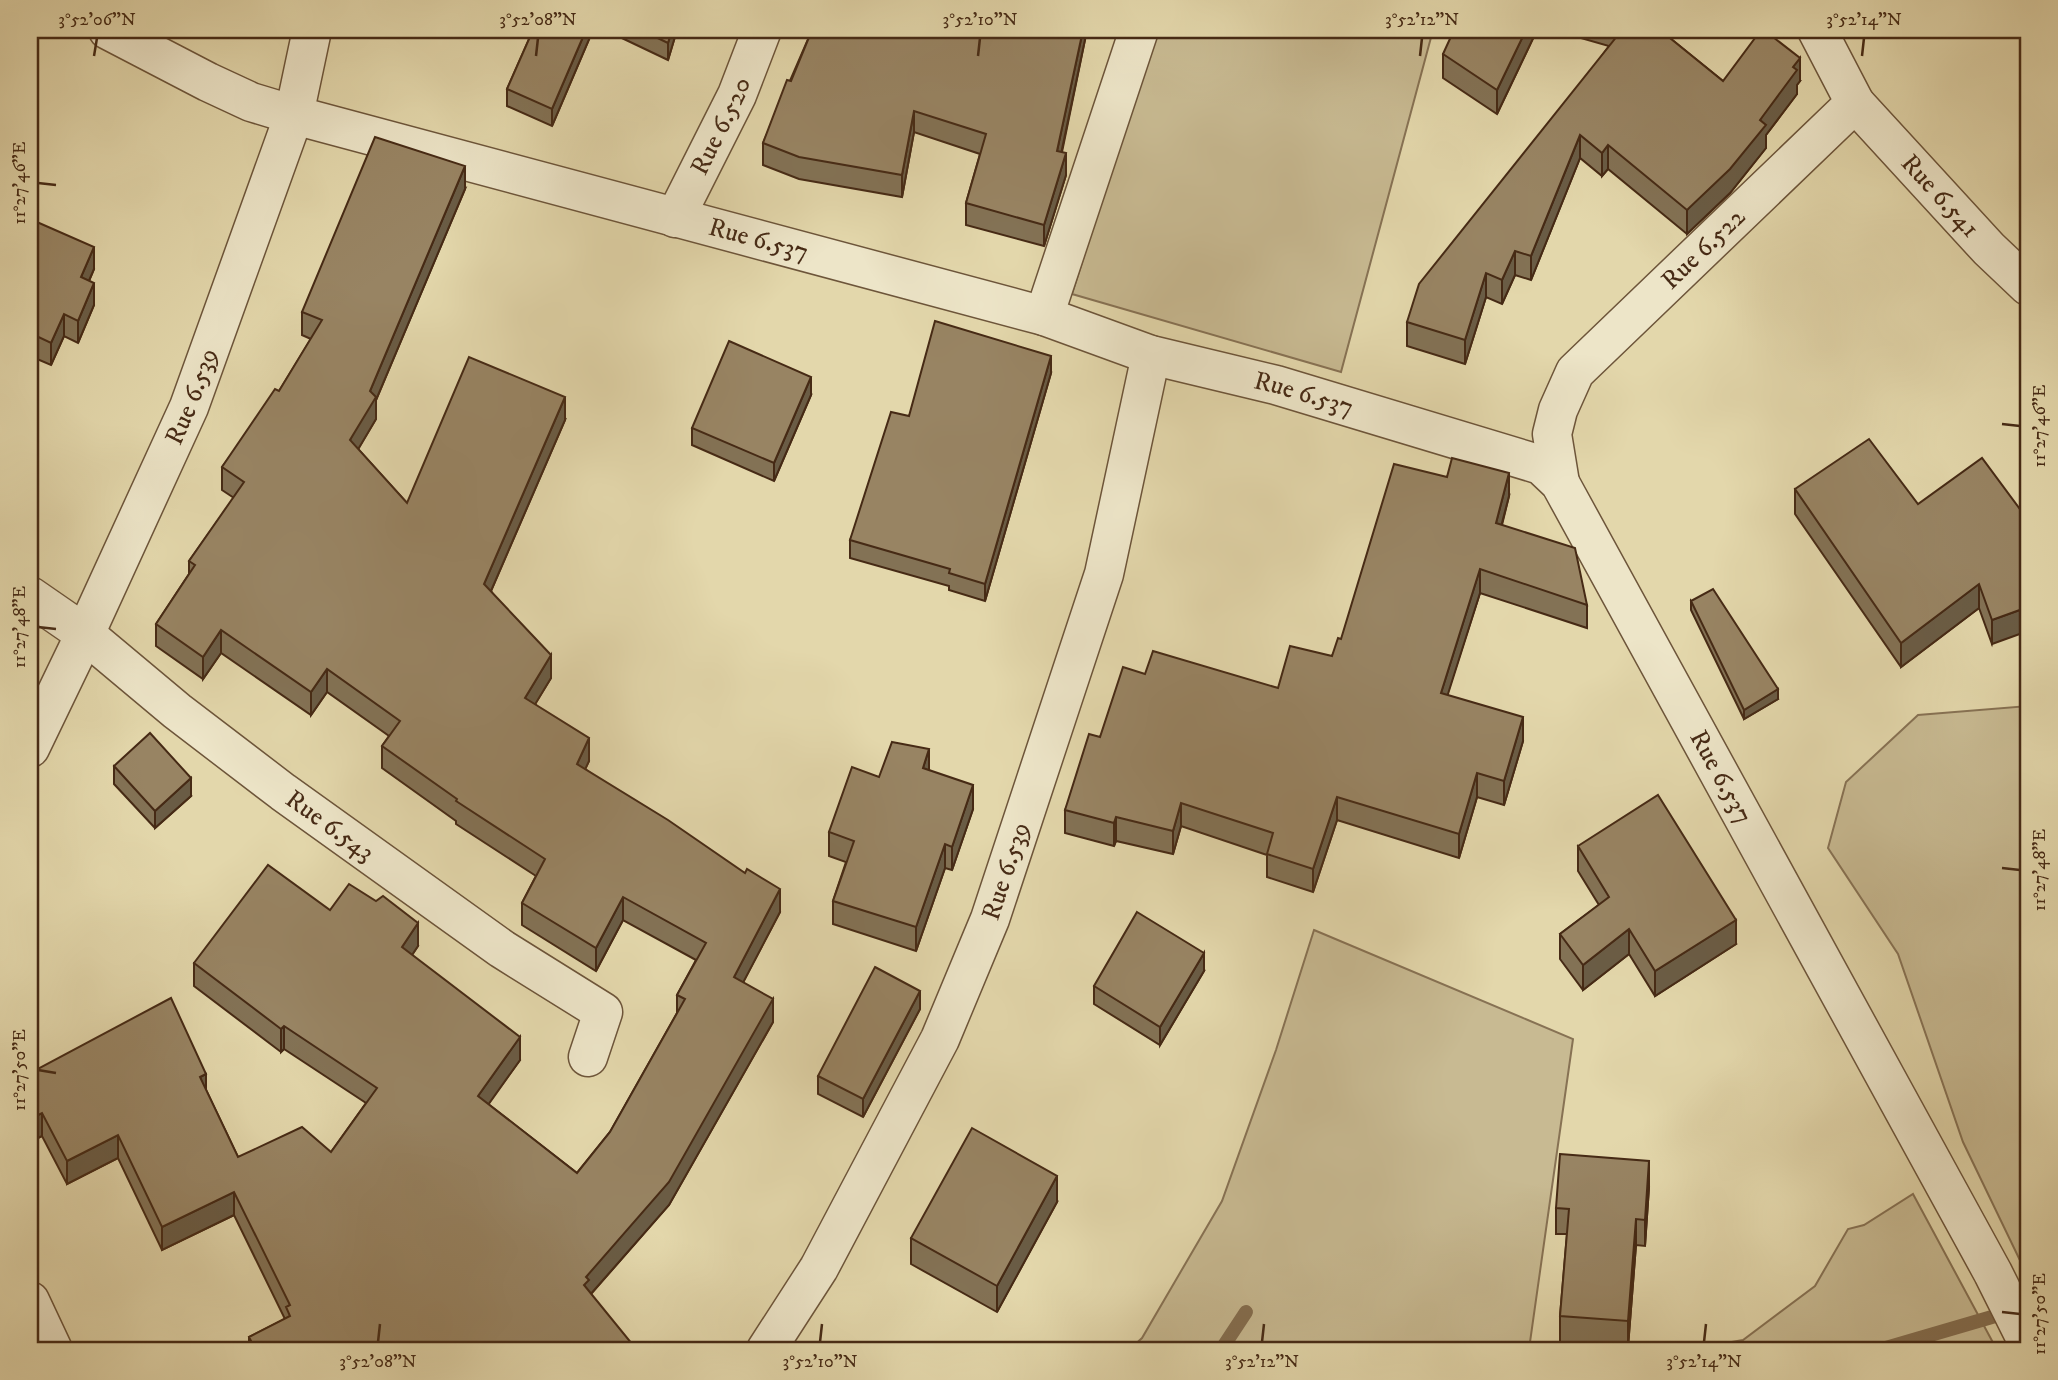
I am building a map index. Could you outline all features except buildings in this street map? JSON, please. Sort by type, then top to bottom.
[{"type":"street","name":"Rue 6.537","points":[[108,30],[219,88],[294,116],[1044,316],[1151,355],[1276,385],[1541,465],[1560,482],[1993,1273],[2028,1343]]},
{"type":"street","name":"Rue 6.539","points":[[30,748],[189,407],[294,116],[312,30]]},
{"type":"street","name":"Rue 6.520","points":[[676,218],[737,96],[762,30]]},
{"type":"street","points":[[1044,316],[1139,30]]},
{"type":"street","points":[[1817,30],[1855,103]]},
{"type":"street","name":"Rue 6.541","points":[[1855,103],[1989,249],[2028,286]]},
{"type":"street","name":"Rue 6.522","points":[[1560,482],[1552,434],[1558,410],[1575,372],[1855,103]]},
{"type":"street","name":"Rue 6.539","points":[[766,1350],[819,1268],[940,1039],[990,919],[1104,574],[1151,355]]},
{"type":"street","name":"Rue 6.543","points":[[30,596],[85,634],[177,711],[283,792],[502,948],[603,1012],[588,1056]]},
{"type":"street","points":[[30,1301],[53,1350]]},
{"type":"shaded area","points":[[1155,30],[1433,30],[1341,372],[1072,294]]},
{"type":"shaded area","points":[[2028,706],[2028,1277],[1963,1142],[1898,954],[1828,848],[1846,782],[1918,715]]},
{"type":"shaded area","points":[[1314,930],[1573,1039],[1529,1349],[1539,1350],[1129,1350],[1142,1338],[1222,1201],[1276,1050]]},
{"type":"shaded area","points":[[1913,1194],[1997,1350],[1686,1350],[1743,1340],[1815,1286],[1848,1229],[1864,1225]]},
{"type":"waterway","points":[[1221,1350],[1246,1312]]},
{"type":"waterway","points":[[1879,1350],[2009,1312]]}]
